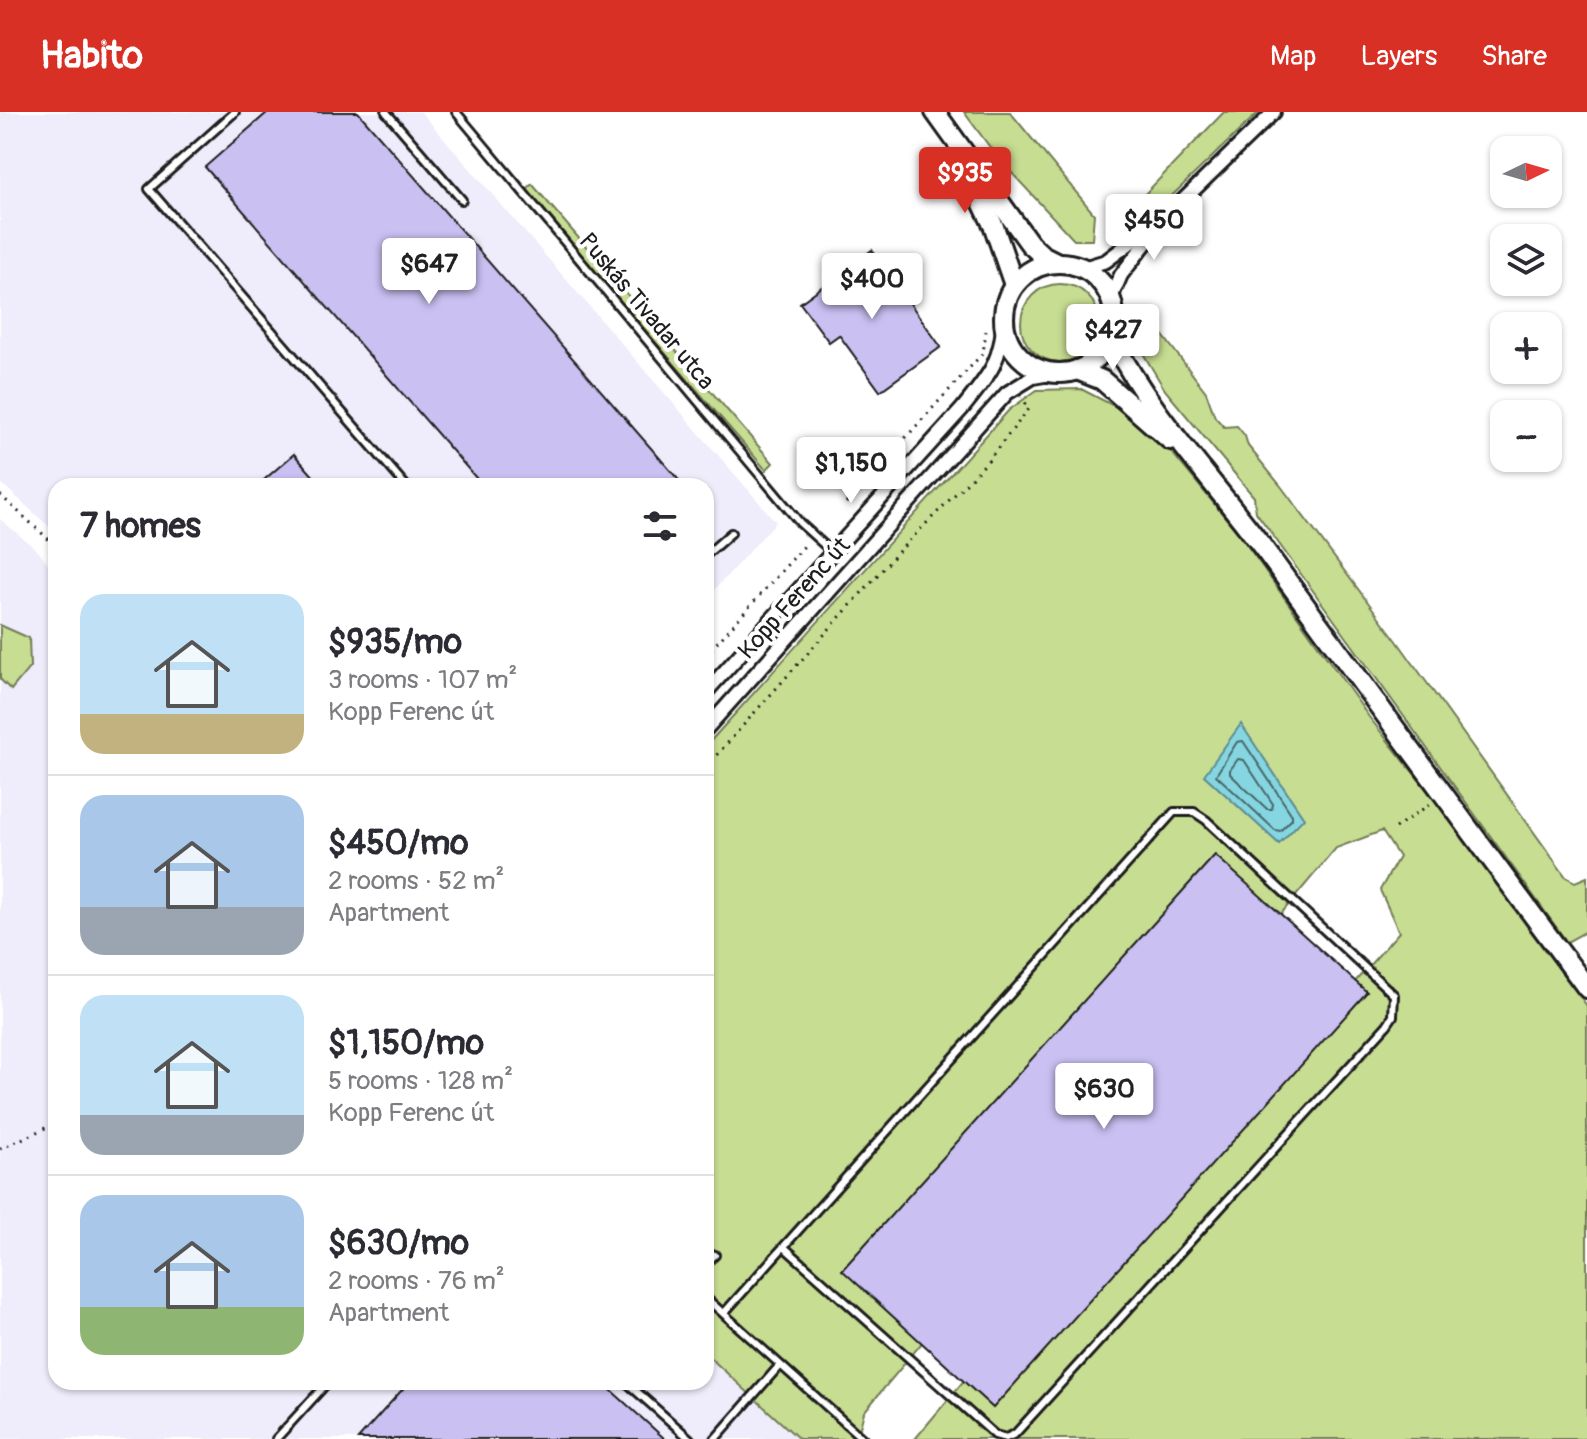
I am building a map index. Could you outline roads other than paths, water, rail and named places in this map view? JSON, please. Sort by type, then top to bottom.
[{"type":"main road","points":[[935,112],[1030,244],[1058,263],[1083,268],[1098,279],[1111,298],[1114,318],[1111,337],[1099,356],[1077,370],[1056,373],[1034,368],[1025,362],[1007,338],[1004,319],[1007,299],[1014,285],[1033,269],[1058,263]]},
{"type":"main road","points":[[948,132],[994,227],[1014,285]]},
{"type":"main road","points":[[1111,337],[1125,365],[1196,463],[1237,513],[1442,796],[1587,988]]},
{"type":"main road","points":[[1077,370],[1102,380],[1196,463]]},
{"type":"street","points":[[1083,268],[1106,261],[1172,211],[1274,112]]},
{"type":"street","points":[[1111,298],[1121,275],[1172,211]]},
{"type":"street","name":"Kopp Ferenc út","points":[[714,683],[984,382],[1002,346],[1004,319]]},
{"type":"street","name":"Kopp Ferenc út","points":[[714,720],[1007,393],[1033,377],[1056,373]]},
{"type":"lane","points":[[235,112],[149,189],[399,478]]},
{"type":"lane","points":[[386,112],[462,200]]},
{"type":"lane","name":"Puskás Tivadar utca","points":[[456,112],[800,523],[832,552]]},
{"type":"lane","points":[[714,548],[731,533]]},
{"type":"lane","points":[[724,1313],[1174,812],[1194,812],[1206,820],[1394,995],[1393,1016],[1387,1025],[1023,1427],[1006,1438],[995,1435],[784,1247]]},
{"type":"lane","points":[[714,1305],[863,1439]]},
{"type":"lane","points":[[715,1439],[780,1365]]},
{"type":"lane","points":[[276,1439],[321,1390]]},
{"type":"lane","points":[[635,1390],[690,1439]]},
{"type":"water","points":[[1241,724],[1304,818],[1279,844],[1204,775]]}]
